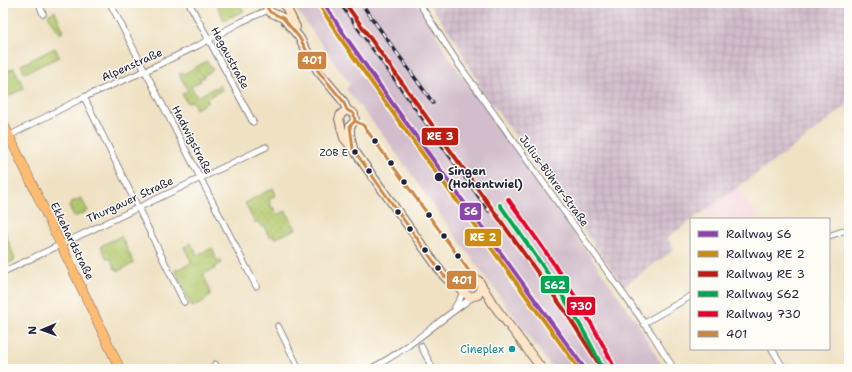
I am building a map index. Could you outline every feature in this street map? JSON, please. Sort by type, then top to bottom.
[{"type":"main road","name":"Ekkehardstraße","points":[[3,124],[6,137],[120,369]]},
{"type":"street","points":[[39,3],[43,14]]},
{"type":"street","name":"Hadwigstraße","points":[[110,3],[256,286]]},
{"type":"street","name":"Hegaustraße","points":[[189,3],[253,122]]},
{"type":"street","name":"Julius-Bührer-Straße","points":[[419,3],[460,66],[644,324],[674,369]]},
{"type":"street","points":[[276,14],[283,10],[284,4]]},
{"type":"street","points":[[284,4],[295,25],[299,37],[318,71],[343,101],[347,110],[352,112],[355,116],[355,121],[350,126],[353,149]]},
{"type":"street","points":[[268,6],[272,13],[283,18],[299,37]]},
{"type":"street","name":"Alpenstraße","points":[[6,137],[84,97],[145,71],[209,40],[268,6]]},
{"type":"street","points":[[84,97],[184,302]]},
{"type":"street","points":[[347,110],[342,112],[340,116],[345,141],[353,149],[444,276],[453,285],[462,290],[467,296],[493,304]]},
{"type":"street","points":[[341,124],[350,126]]},
{"type":"street","name":"Thurgauer Straße","points":[[3,272],[59,244],[266,147]]},
{"type":"street","points":[[830,236],[849,229]]},
{"type":"street","points":[[444,276],[459,282],[470,278],[476,279],[542,369]]},
{"type":"street","points":[[453,310],[460,299],[465,280]]},
{"type":"street","points":[[370,369],[417,340],[453,310],[480,292],[481,286]]},
{"type":"street","points":[[644,324],[651,318],[690,297]]},
{"type":"street","points":[[278,326],[299,369]]},
{"type":"street","points":[[421,346],[433,369]]},
{"type":"street","points":[[773,350],[784,369]]},
{"type":"shaded area","points":[[292,3],[417,3],[447,54],[638,324],[664,369],[553,369],[386,139],[346,89],[350,84]]},
{"type":"shaded area","points":[[428,3],[849,3],[849,104],[795,146],[695,218],[690,218],[690,221],[667,238],[675,249],[624,286],[477,83],[479,81],[463,57],[458,44]]},
{"type":"shaded area","points":[[738,187],[759,218],[710,218],[704,211]]},
{"type":"green space","points":[[216,3],[238,3],[244,11],[224,20]]},
{"type":"green space","points":[[55,11],[63,30],[61,34],[54,27],[48,15]]},
{"type":"green space","points":[[55,48],[59,57],[25,73],[21,65]]},
{"type":"green space","points":[[207,61],[213,70],[203,76],[204,77],[200,79],[201,81],[191,87],[197,97],[220,85],[222,90],[207,98],[208,102],[196,109],[192,101],[187,103],[182,94],[188,91],[179,74],[184,74]]},
{"type":"green space","points":[[14,68],[24,88],[9,96],[6,96],[3,89],[3,73]]},
{"type":"green space","points":[[273,188],[276,195],[269,199],[272,208],[273,207],[277,215],[286,211],[296,229],[274,239],[273,235],[269,237],[264,226],[261,227],[258,221],[255,223],[245,203]]},
{"type":"green space","points":[[81,198],[88,211],[74,217],[69,206],[71,205],[70,203]]},
{"type":"green space","points":[[3,226],[15,260],[3,266],[3,258],[7,257],[3,241]]},
{"type":"green space","points":[[121,236],[134,263],[118,271],[115,269],[110,258],[107,259],[101,246]]},
{"type":"green space","points":[[191,243],[197,255],[212,248],[217,261],[220,259],[222,263],[214,267],[215,269],[203,274],[210,291],[210,295],[205,300],[192,307],[175,270],[192,263],[184,247]]},
{"type":"railway","points":[[340,3],[489,211]]},
{"type":"railway","points":[[361,3],[433,103]]},
{"type":"rail line","name":"S6","points":[[324,3],[345,36],[402,117],[585,369]]},
{"type":"rail line","name":"730","points":[[508,199],[578,301],[603,344],[614,367]]},
{"type":"rail line","name":"S62","points":[[500,205],[568,305],[581,326],[603,369]]},
{"type":"transit line","name":"401","points":[[268,3],[267,7],[270,12],[283,18],[299,37],[318,71],[343,101],[347,110],[354,114],[355,121]]},
{"type":"transit line","points":[[345,3],[565,311],[602,369]]},
{"type":"transit line","points":[[320,6],[341,39],[398,120],[579,369]]},
{"type":"transit line","name":"401","points":[[355,121],[363,125],[469,271],[470,278],[457,281],[444,276],[353,149],[350,126],[355,121]]},
{"type":"place","name":"ZOB E","points":[[355,152]]},
{"type":"place","name":"Singen (Hohentwiel)","points":[[439,177]]},
{"type":"place","name":"Cineplex","points":[[512,349]]}]
